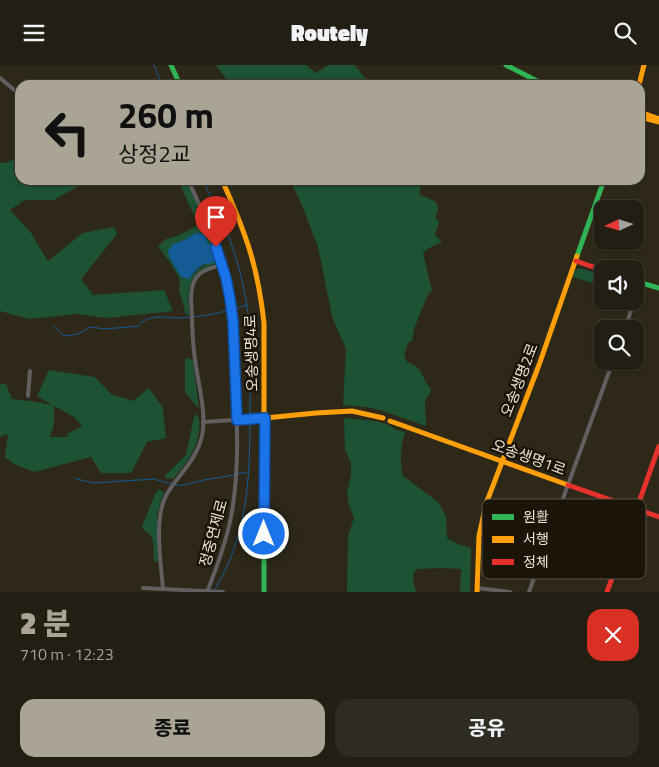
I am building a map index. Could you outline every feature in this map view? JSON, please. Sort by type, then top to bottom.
[{"type":"street","points":[[171,65],[178,80]]},
{"type":"street","points":[[506,65],[538,80]]},
{"type":"street","points":[[638,80],[644,65]]},
{"type":"street","points":[[0,78],[15,91]]},
{"type":"street","points":[[645,114],[659,119]]},
{"type":"street","points":[[645,118],[659,122]]},
{"type":"street","points":[[190,185],[210,228],[226,278],[232,313],[238,420]]},
{"type":"street","name":"오송생명4로","points":[[224,185],[248,243],[261,298],[264,323],[262,418],[264,592]]},
{"type":"street","name":"오송생명2로","points":[[488,499],[539,365],[602,185]]},
{"type":"street","points":[[210,228],[237,218]]},
{"type":"street","points":[[576,261],[594,267]]},
{"type":"street","points":[[163,589],[159,518],[165,498],[197,452],[202,434],[203,422],[195,359],[191,286],[203,271],[222,265]]},
{"type":"street","points":[[644,284],[659,288]]},
{"type":"street","points":[[563,499],[610,370]]},
{"type":"street","points":[[28,396],[30,371]]},
{"type":"street","points":[[203,422],[352,411],[383,418]]},
{"type":"street","name":"정중연제로","points":[[207,592],[226,539],[231,518],[237,470],[238,420]]},
{"type":"street","name":"오송생명1로","points":[[390,421],[609,499]]},
{"type":"street","points":[[640,499],[659,446]]},
{"type":"street","name":"오송생명1로","points":[[646,512],[659,517]]},
{"type":"street","name":"오송생명2로","points":[[477,590],[478,551],[482,519]]},
{"type":"street","points":[[529,592],[534,579]]},
{"type":"street","points":[[607,592],[612,579]]},
{"type":"street","points":[[143,588],[223,592]]},
{"type":"street","points":[[477,590],[510,592]]},
{"type":"green space","points":[[216,65],[306,65],[316,73],[328,65],[355,65],[368,80],[227,80]]},
{"type":"green space","points":[[15,159],[15,185],[80,185],[54,200],[25,200],[10,210],[32,234],[48,261],[83,233],[114,227],[117,234],[81,279],[93,295],[164,290],[173,311],[107,318],[77,314],[29,319],[0,311],[0,163]]},
{"type":"green space","points":[[180,185],[188,185],[205,222],[218,259],[216,264],[206,267],[194,277],[189,290],[189,315],[186,315],[179,290],[179,278],[158,246],[166,239],[180,235],[198,225]],"holes":[[[196,233],[206,236],[207,242],[211,246],[210,262],[198,269],[190,278],[181,277],[170,260],[173,244]]]},
{"type":"green space","points":[[292,185],[420,185],[420,195],[437,204],[435,217],[439,222],[435,235],[442,242],[423,253],[432,291],[428,294],[414,329],[412,341],[408,343],[404,355],[407,362],[421,371],[427,385],[431,388],[430,394],[425,400],[426,426],[380,410],[343,405],[346,349],[332,316],[318,247]]},
{"type":"green space","points":[[580,268],[594,272],[594,284],[573,277],[575,270]]},
{"type":"green space","points":[[189,358],[193,361],[199,409],[185,392],[185,359]]},
{"type":"green space","points":[[49,370],[95,377],[111,394],[133,401],[149,388],[163,408],[166,438],[147,442],[131,473],[101,473],[91,457],[34,472],[14,464],[5,457],[8,434],[0,437],[0,384],[6,384],[12,399],[52,405],[37,396]],"holes":[[[54,406],[74,417],[82,426],[67,434],[68,437],[50,437],[54,424]]]},
{"type":"green space","points":[[196,413],[200,424],[198,438],[193,451],[173,479],[164,478],[186,455]]},
{"type":"green space","points":[[344,418],[375,421],[405,432],[401,454],[403,476],[438,502],[446,516],[447,538],[471,548],[470,592],[460,592],[461,569],[442,568],[417,569],[413,577],[416,592],[347,592],[348,536],[354,518],[347,493],[351,475],[351,463],[345,450]]},
{"type":"green space","points":[[159,489],[164,492],[157,515],[158,560],[154,562],[152,538],[142,527],[155,494]]},
{"type":"water","points":[[196,233],[206,236],[215,261],[201,266],[189,279],[181,277],[171,261],[168,251],[173,244]]},
{"type":"waterway","points":[[154,65],[160,80]]},
{"type":"waterway","points":[[205,185],[222,222]]},
{"type":"waterway","points":[[215,589],[227,567],[242,521],[250,450],[251,342],[244,291],[236,257],[224,225]]},
{"type":"waterway","points":[[53,326],[64,336],[78,334],[91,327],[105,329],[139,326],[152,318],[197,317],[247,305]]},
{"type":"waterway","points":[[237,474],[248,472]]},
{"type":"waterway","points":[[176,485],[185,485],[234,475]]},
{"type":"waterway","points":[[75,478],[93,483],[154,479],[172,484]]},
{"type":"traffic: fast","points":[[171,65],[178,80]]},
{"type":"traffic: fast","points":[[506,65],[535,80]]},
{"type":"traffic: fast","points":[[577,256],[602,185]]},
{"type":"traffic: fast","points":[[644,284],[659,288]]},
{"type":"traffic: fast","points":[[264,502],[264,592]]},
{"type":"traffic: slow","points":[[640,80],[644,65]]},
{"type":"traffic: slow","points":[[645,114],[659,119]]},
{"type":"traffic: slow","points":[[645,118],[659,122]]},
{"type":"traffic: slow","points":[[224,185],[250,252],[258,282],[263,313],[264,502]]},
{"type":"traffic: slow","points":[[488,499],[539,365],[577,256]]},
{"type":"traffic: slow","points":[[265,418],[352,411],[383,418]]},
{"type":"traffic: slow","points":[[390,421],[568,485]]},
{"type":"traffic: slow","points":[[477,592],[479,536],[482,522]]},
{"type":"traffic: jam","points":[[576,261],[594,267]]},
{"type":"traffic: jam","points":[[640,499],[659,446]]},
{"type":"traffic: jam","points":[[568,485],[608,499]]},
{"type":"traffic: jam","points":[[646,512],[659,517]]},
{"type":"traffic: jam","points":[[607,592],[612,579]]},
{"type":"route","points":[[216,247],[226,278],[233,321],[237,420],[265,418],[264,534]]}]
